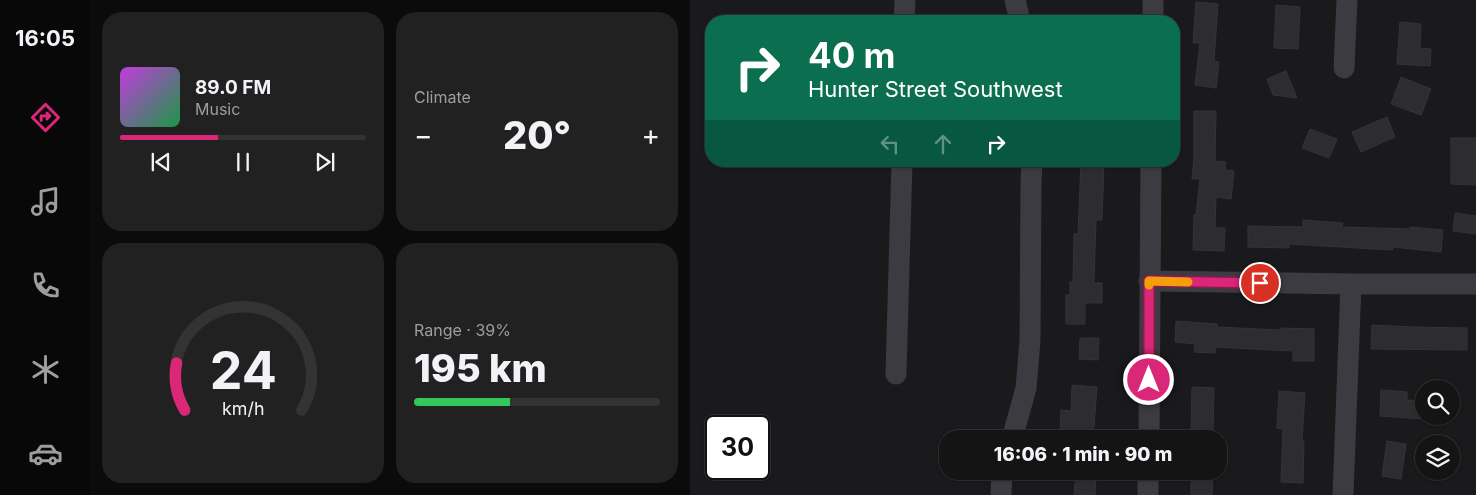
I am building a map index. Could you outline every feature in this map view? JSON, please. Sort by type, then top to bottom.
[{"type":"street","points":[[904,15],[905,0]]},
{"type":"street","points":[[1015,0],[1019,15]]},
{"type":"street","points":[[1152,15],[1153,0]]},
{"type":"street","points":[[1344,68],[1347,0]]},
{"type":"street","points":[[896,374],[902,167]]},
{"type":"street","points":[[1014,430],[1026,388],[1030,341],[1032,167]]},
{"type":"street","points":[[1149,430],[1151,167]]},
{"type":"street","points":[[1149,281],[1476,284]]},
{"type":"street","points":[[1343,495],[1351,284]]},
{"type":"street","points":[[1002,480],[1002,495]]},
{"type":"street","points":[[1148,480],[1148,495]]},
{"type":"building","points":[[1196,2],[1218,4],[1214,61],[1219,62],[1216,88],[1195,85],[1200,43],[1193,43]]},
{"type":"building","points":[[1276,5],[1300,7],[1298,49],[1274,48]]},
{"type":"building","points":[[1400,22],[1421,24],[1420,48],[1431,49],[1430,66],[1397,64]]},
{"type":"building","points":[[1286,71],[1297,98],[1273,95],[1267,79]]},
{"type":"building","points":[[1401,77],[1431,89],[1421,115],[1391,104]]},
{"type":"building","points":[[1194,111],[1216,111],[1215,161],[1226,162],[1225,170],[1234,171],[1231,199],[1216,197],[1215,228],[1225,228],[1224,251],[1193,250],[1194,215],[1196,215],[1200,179],[1192,179]]},
{"type":"building","points":[[1387,117],[1395,137],[1361,152],[1352,132]]},
{"type":"building","points":[[1310,129],[1337,139],[1329,158],[1302,148]]},
{"type":"building","points":[[1451,138],[1476,138],[1476,185],[1451,184]]},
{"type":"building","points":[[1081,167],[1104,167],[1102,220],[1096,220],[1094,283],[1102,283],[1102,303],[1085,303],[1085,324],[1066,324],[1066,295],[1070,295],[1070,282],[1073,282],[1074,234],[1078,234]]},
{"type":"building","points":[[1455,213],[1476,216],[1476,234],[1453,231]]},
{"type":"building","points":[[1303,220],[1343,223],[1342,227],[1410,229],[1410,227],[1443,230],[1441,252],[1393,247],[1392,250],[1289,244],[1289,248],[1248,247],[1248,226],[1303,227]]},
{"type":"building","points":[[1176,321],[1217,324],[1217,327],[1281,330],[1281,328],[1314,329],[1314,361],[1293,361],[1293,351],[1215,347],[1215,353],[1194,352],[1195,344],[1175,342]]},
{"type":"building","points":[[1372,325],[1467,328],[1467,350],[1371,349]]},
{"type":"building","points":[[1080,338],[1099,338],[1098,360],[1079,359]]},
{"type":"building","points":[[1072,385],[1097,387],[1094,430],[1060,430],[1061,410],[1071,411]]},
{"type":"building","points":[[1192,387],[1214,388],[1213,430],[1191,429]]},
{"type":"building","points":[[1381,390],[1407,392],[1407,400],[1415,400],[1415,418],[1380,416]]},
{"type":"building","points":[[1279,391],[1305,393],[1302,441],[1304,441],[1303,483],[1281,482],[1283,429],[1277,428]]},
{"type":"building","points":[[1387,441],[1406,444],[1401,479],[1382,476]]},
{"type":"building","points":[[1075,480],[1096,480],[1095,495],[1074,495]]},
{"type":"building","points":[[1191,480],[1213,480],[1212,495],[1191,495]]},
{"type":"slow traffic","points":[[1149,285],[1149,281],[1188,282]]},
{"type":"route","points":[[1149,380],[1149,281],[1260,283]]}]
